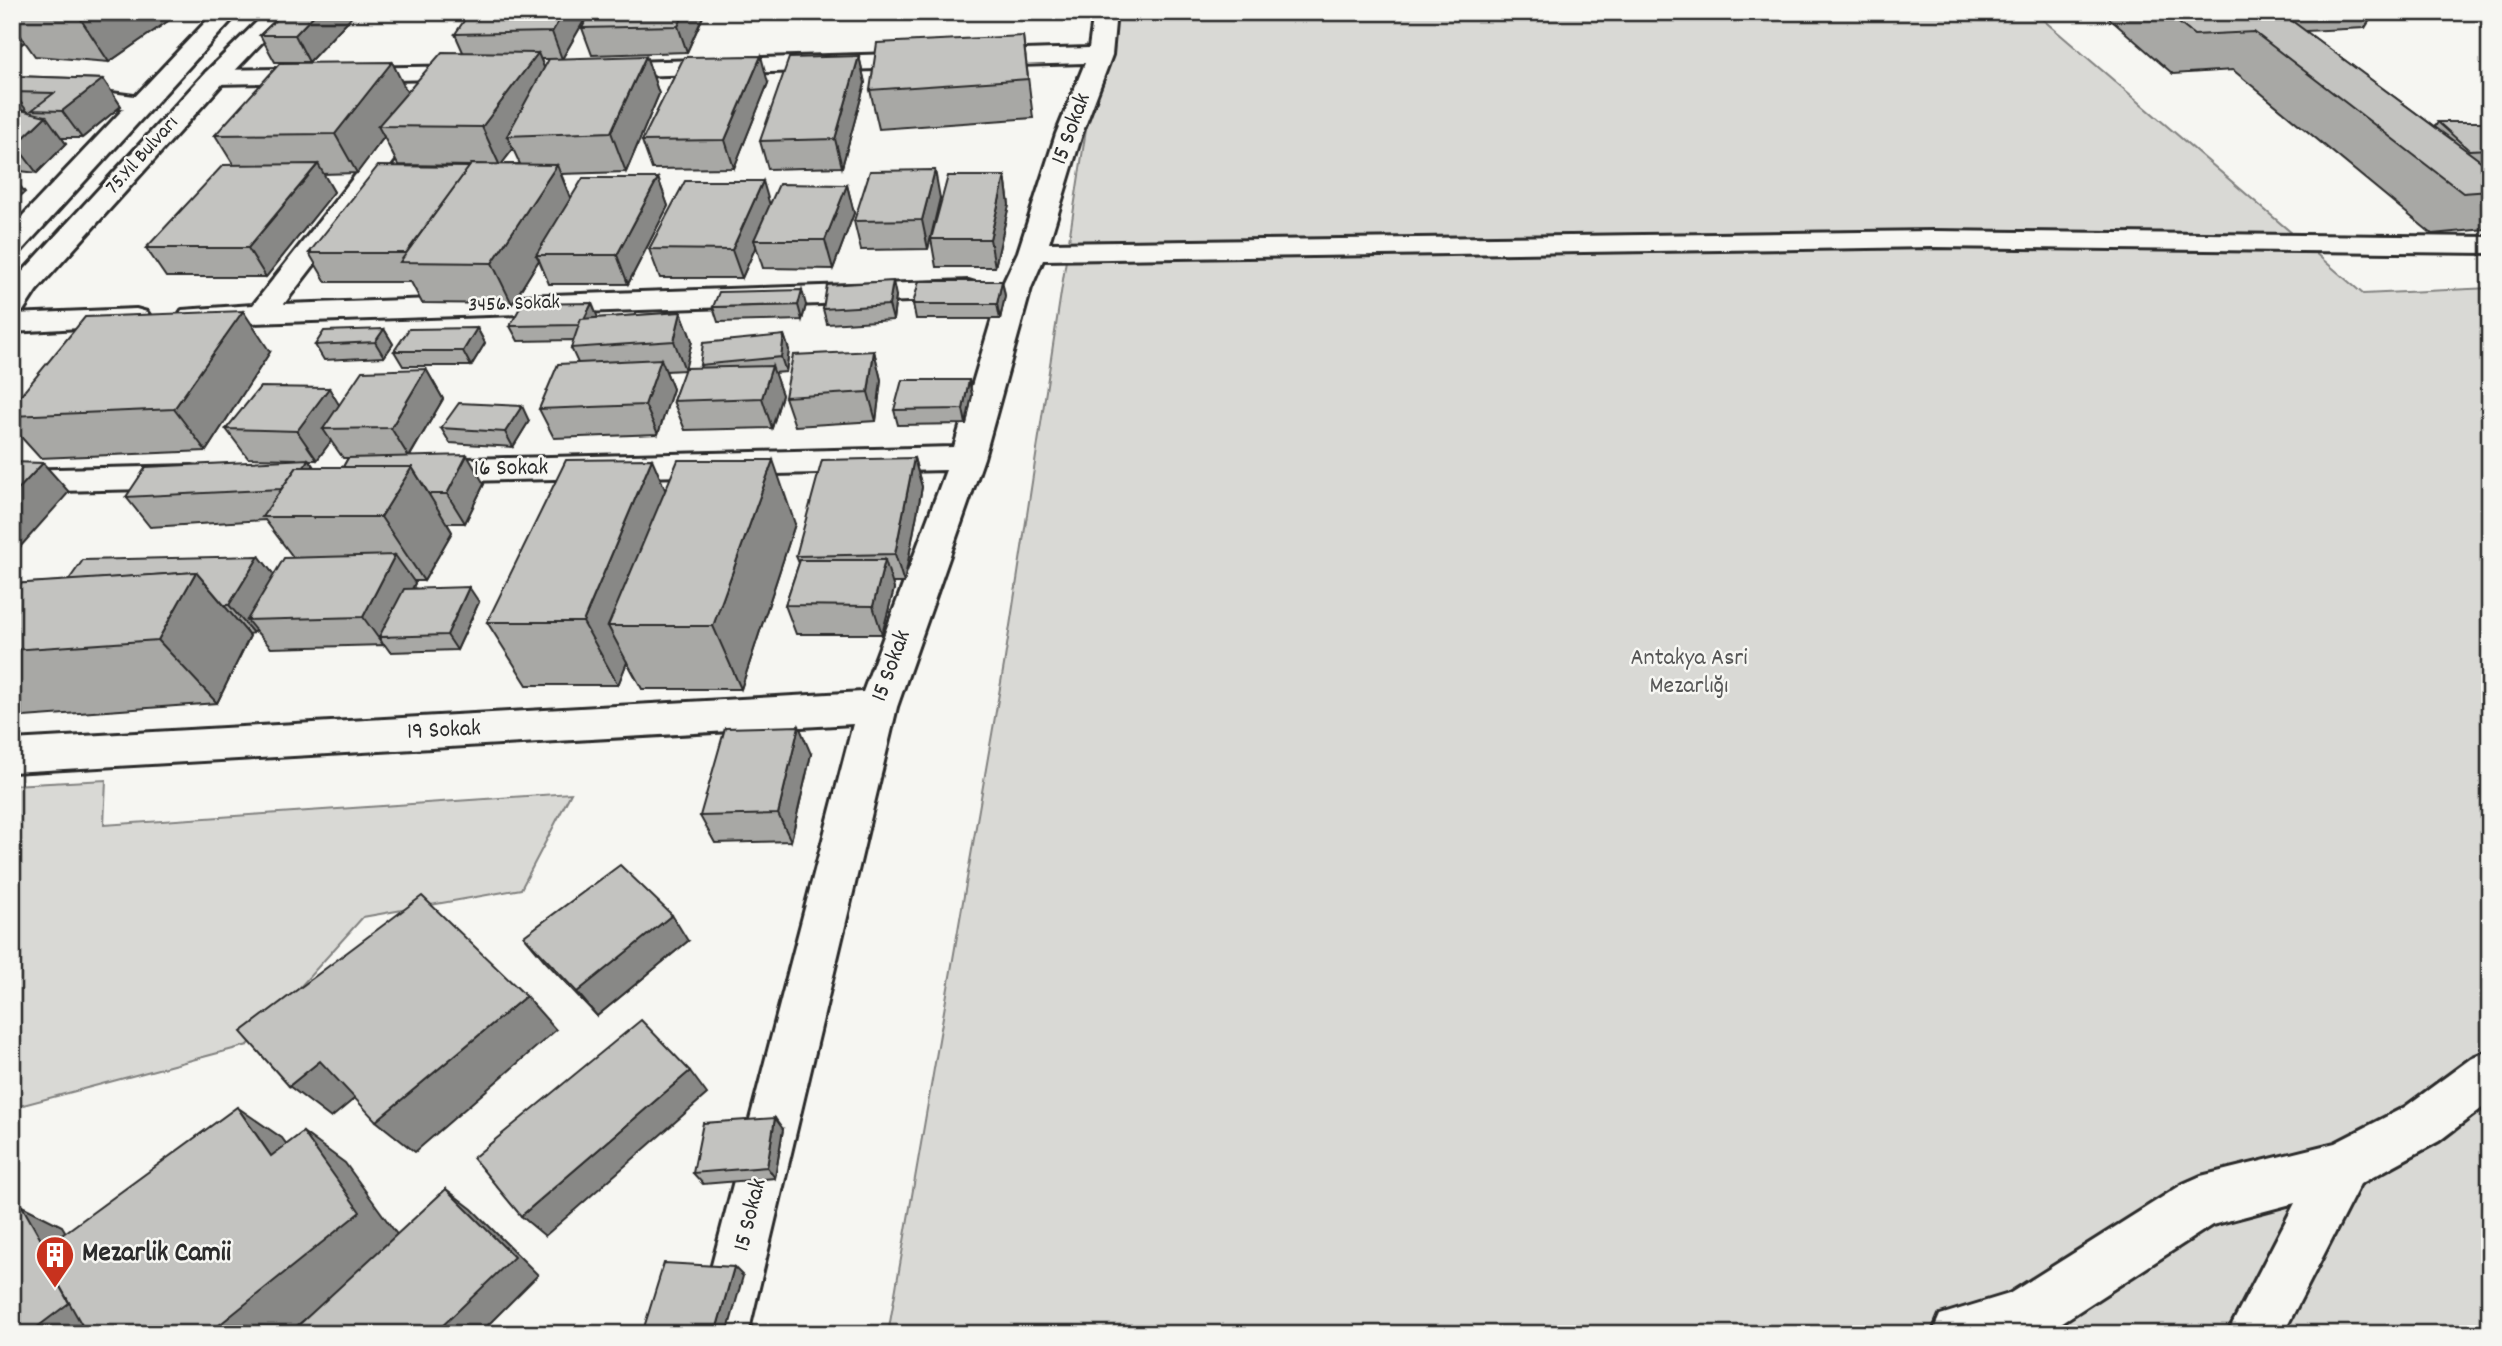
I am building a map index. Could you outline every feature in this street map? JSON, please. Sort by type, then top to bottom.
[{"type":"street","name":"75.Yıl Bulvarı","points":[[12,244],[228,12]]},
{"type":"street","name":"75.Yıl Bulvarı","points":[[12,305],[26,285],[215,76],[280,12]]},
{"type":"street","name":"15 Sokak","points":[[721,1334],[877,707],[967,458],[1016,289],[1032,252],[1069,134],[1100,55],[1105,12]]},
{"type":"street","points":[[573,70],[1100,55]]},
{"type":"street","points":[[215,76],[503,72]]},
{"type":"street","points":[[262,313],[448,74]]},
{"type":"street","points":[[12,87],[142,104]]},
{"type":"street","points":[[1032,252],[1933,239],[2490,245]]},
{"type":"street","name":"3456. Sokak","points":[[12,323],[1016,289]]},
{"type":"street","name":"16 Sokak","points":[[400,472],[967,458]]},
{"type":"street","points":[[12,481],[220,476]]},
{"type":"street","name":"19 Sokak","points":[[12,756],[877,707]]},
{"type":"street","points":[[1959,1334],[2020,1318],[2201,1202],[2342,1166],[2422,1124],[2490,1073]]},
{"type":"street","points":[[2254,1334],[2342,1166]]},
{"type":"green space","name":"Antakya Asri Mezarlığı","points":[[1104,12],[2034,12],[2363,294],[2490,288],[2490,1334],[888,1334],[1004,665]]},
{"type":"green space","points":[[106,780],[104,825],[571,793],[521,889],[363,917],[248,1045],[12,1108],[12,785]]},
{"type":"building","points":[[284,12],[317,12],[295,35],[260,35]]},
{"type":"building","points":[[470,12],[564,12],[552,32],[455,34]]},
{"type":"building","points":[[591,12],[685,12],[678,26],[582,28]]},
{"type":"building","points":[[2165,12],[2280,12],[2490,168],[2490,191],[2463,193],[2254,32],[2194,35]]},
{"type":"building","points":[[1023,36],[1028,79],[870,90],[877,43]]},
{"type":"building","points":[[442,52],[538,53],[482,127],[378,126]]},
{"type":"building","points":[[646,56],[611,132],[507,136],[549,59]]},
{"type":"building","points":[[761,56],[725,140],[642,141],[684,57]]},
{"type":"building","points":[[859,56],[835,139],[760,141],[789,58]]},
{"type":"building","points":[[392,62],[335,134],[215,135],[280,63]]},
{"type":"building","points":[[12,76],[103,79],[62,111],[32,110],[54,93],[12,92]]},
{"type":"building","points":[[12,108],[46,116],[16,145],[12,144]]},
{"type":"building","points":[[2438,122],[2490,122],[2490,149],[2469,150]]},
{"type":"building","points":[[318,164],[248,248],[146,248],[223,165]]},
{"type":"building","points":[[471,164],[557,165],[492,263],[400,262]]},
{"type":"building","points":[[378,166],[469,167],[406,253],[309,253]]},
{"type":"building","points":[[935,170],[922,220],[854,221],[870,171]]},
{"type":"building","points":[[948,176],[1005,176],[990,239],[931,239]]},
{"type":"building","points":[[583,178],[658,178],[617,255],[536,255]]},
{"type":"building","points":[[685,181],[763,181],[732,250],[649,249]]},
{"type":"building","points":[[779,184],[847,185],[825,240],[754,240]]},
{"type":"building","points":[[893,281],[889,305],[823,309],[827,285]]},
{"type":"building","points":[[919,281],[1002,281],[997,304],[913,304]]},
{"type":"building","points":[[802,290],[798,305],[713,307],[719,292]]},
{"type":"building","points":[[592,303],[579,325],[510,326],[522,304]]},
{"type":"building","points":[[243,311],[174,409],[12,416],[12,406],[85,317]]},
{"type":"building","points":[[681,312],[674,341],[571,348],[581,319]]},
{"type":"building","points":[[477,328],[463,351],[394,351],[409,329]]},
{"type":"building","points":[[384,329],[375,342],[315,345],[324,331]]},
{"type":"building","points":[[784,335],[781,357],[700,365],[703,343]]},
{"type":"building","points":[[874,351],[868,392],[785,397],[793,355]]},
{"type":"building","points":[[661,359],[645,405],[539,409],[558,364]]},
{"type":"building","points":[[772,366],[762,398],[673,401],[685,368]]},
{"type":"building","points":[[426,369],[391,428],[323,429],[362,371]]},
{"type":"building","points":[[902,380],[969,380],[963,409],[894,410]]},
{"type":"building","points":[[260,387],[329,388],[297,431],[226,429]]},
{"type":"building","points":[[459,403],[522,406],[505,432],[441,428]]},
{"type":"building","points":[[467,455],[447,494],[429,494],[412,467],[343,467],[348,458]]},
{"type":"building","points":[[914,458],[895,554],[796,556],[822,460]]},
{"type":"building","points":[[308,459],[304,467],[297,467],[281,489],[126,497],[146,467]]},
{"type":"building","points":[[652,459],[583,622],[487,622],[566,460]]},
{"type":"building","points":[[678,460],[773,460],[713,626],[608,626]]},
{"type":"building","points":[[12,462],[43,463],[12,496]]},
{"type":"building","points":[[297,467],[412,467],[381,517],[262,517]]},
{"type":"building","points":[[395,555],[363,617],[247,620],[284,558]]},
{"type":"building","points":[[259,556],[229,605],[224,605],[196,572],[68,581],[83,560]]},
{"type":"building","points":[[800,560],[885,560],[873,606],[785,605]]},
{"type":"building","points":[[196,572],[158,640],[12,650],[12,584]]},
{"type":"building","points":[[469,587],[447,635],[379,637],[404,589]]},
{"type":"building","points":[[799,726],[778,814],[700,816],[725,728]]},
{"type":"building","points":[[620,865],[672,915],[577,992],[524,936]]},
{"type":"building","points":[[422,896],[526,996],[376,1121],[320,1061],[289,1086],[241,1032]]},
{"type":"building","points":[[641,1020],[690,1071],[521,1216],[473,1158]]},
{"type":"building","points":[[237,1107],[271,1156],[303,1132],[360,1212],[208,1334],[87,1334],[40,1251]]},
{"type":"building","points":[[775,1118],[767,1167],[693,1173],[703,1123]]},
{"type":"building","points":[[446,1189],[514,1257],[434,1334],[289,1334]]},
{"type":"building","points":[[22,1206],[45,1247],[40,1251],[69,1303],[28,1334],[12,1334],[12,1213]]},
{"type":"building","points":[[664,1263],[734,1267],[715,1334],[642,1334]]},
{"type":"place","name":"Mezarlik Camii","points":[[55,1289]]}]
